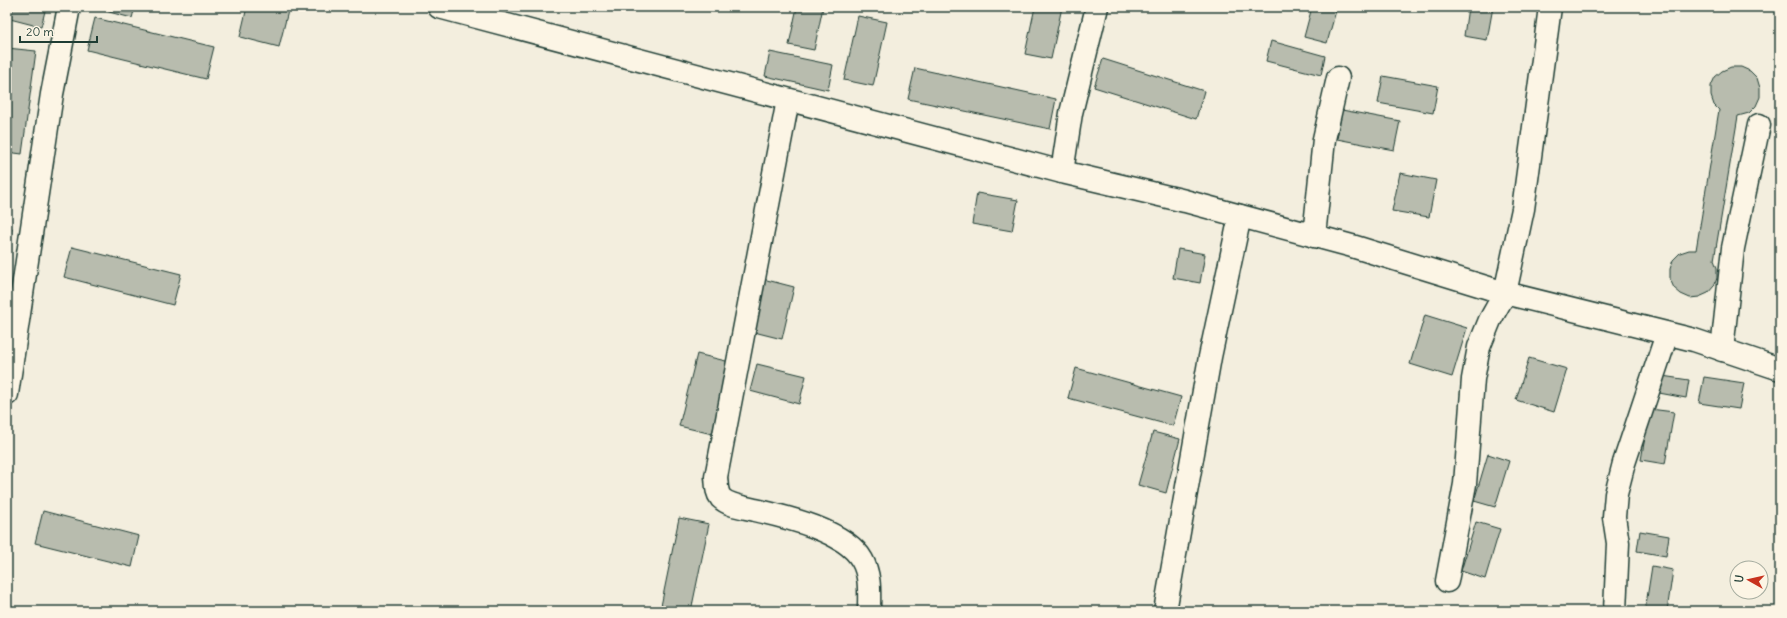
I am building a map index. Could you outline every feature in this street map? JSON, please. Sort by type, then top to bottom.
[{"type":"street","points":[[7,394],[52,94],[69,7]]},
{"type":"street","points":[[438,7],[1062,172],[1185,201],[1352,246],[1505,293],[1667,334],[1780,369]]},
{"type":"street","points":[[1062,172],[1070,113],[1097,7]]},
{"type":"street","points":[[1447,581],[1465,484],[1473,379],[1479,347],[1490,320],[1505,293],[1523,208],[1550,7]]},
{"type":"street","points":[[1314,236],[1324,138],[1338,78]]},
{"type":"street","points":[[788,100],[716,477],[717,488],[720,497],[729,503],[778,515],[830,534],[850,544],[862,561],[869,582],[869,611]]},
{"type":"street","points":[[1722,350],[1733,248],[1759,125]]},
{"type":"street","points":[[1165,611],[1210,357],[1240,216]]},
{"type":"street","points":[[1615,611],[1618,543],[1614,517],[1616,494],[1624,463],[1667,334]]},
{"type":"building","points":[[13,7],[46,7],[41,27],[10,19]]},
{"type":"building","points":[[106,7],[135,7],[132,18],[105,11]]},
{"type":"building","points":[[247,7],[289,7],[279,47],[240,37]]},
{"type":"building","points":[[797,7],[823,7],[814,50],[789,45]]},
{"type":"building","points":[[1035,7],[1062,7],[1051,59],[1025,54]]},
{"type":"building","points":[[1312,7],[1337,7],[1327,43],[1304,37]]},
{"type":"building","points":[[1468,7],[1493,7],[1487,40],[1464,36]]},
{"type":"building","points":[[858,16],[887,22],[873,86],[844,80]]},
{"type":"building","points":[[95,18],[214,47],[206,79],[87,50]]},
{"type":"building","points":[[1271,41],[1325,56],[1321,75],[1266,61]]},
{"type":"building","points":[[7,48],[36,51],[22,154],[7,152]]},
{"type":"building","points":[[770,52],[833,65],[828,90],[765,76]]},
{"type":"building","points":[[1103,59],[1204,91],[1196,119],[1094,87]]},
{"type":"building","points":[[1731,67],[1741,67],[1750,71],[1757,78],[1760,88],[1760,97],[1756,106],[1749,113],[1738,116],[1714,260],[1717,268],[1717,278],[1714,286],[1708,293],[1699,297],[1690,298],[1681,294],[1674,288],[1670,279],[1670,269],[1673,260],[1680,253],[1689,250],[1696,250],[1719,110],[1714,105],[1711,96],[1711,86],[1715,77],[1722,71]]},
{"type":"building","points":[[915,68],[1056,99],[1050,129],[908,99]]},
{"type":"building","points":[[1383,76],[1438,86],[1433,113],[1378,103]]},
{"type":"building","points":[[1342,110],[1400,121],[1394,150],[1337,139]]},
{"type":"building","points":[[1400,173],[1436,180],[1429,217],[1392,211]]},
{"type":"building","points":[[977,193],[1018,200],[1012,231],[972,224]]},
{"type":"building","points":[[7,228],[12,228],[7,265]]},
{"type":"building","points":[[72,247],[181,274],[173,305],[64,277]]},
{"type":"building","points":[[1178,249],[1205,254],[1200,283],[1173,278]]},
{"type":"building","points":[[763,279],[794,287],[782,339],[750,331]]},
{"type":"building","points":[[1425,315],[1467,328],[1452,377],[1410,364]]},
{"type":"building","points":[[697,354],[730,362],[712,434],[679,426]]},
{"type":"building","points":[[1529,358],[1567,369],[1554,412],[1516,400]]},
{"type":"building","points":[[757,364],[806,376],[799,404],[750,391]]},
{"type":"building","points":[[1076,368],[1181,397],[1173,426],[1068,398]]},
{"type":"building","points":[[1662,376],[1689,380],[1686,398],[1659,393]]},
{"type":"building","points":[[1704,377],[1744,383],[1739,409],[1699,403]]},
{"type":"building","points":[[1650,409],[1674,412],[1665,464],[1641,460]]},
{"type":"building","points":[[1153,432],[1180,439],[1166,493],[1138,485]]},
{"type":"building","points":[[1488,454],[1509,461],[1495,507],[1474,501]]},
{"type":"building","points":[[43,511],[139,536],[132,567],[35,543]]},
{"type":"building","points":[[679,518],[709,524],[691,611],[660,611]]},
{"type":"building","points":[[1476,522],[1500,529],[1485,579],[1461,571]]},
{"type":"building","points":[[1640,531],[1669,536],[1666,556],[1637,551]]},
{"type":"building","points":[[1652,566],[1673,570],[1667,611],[1645,611]]}]
